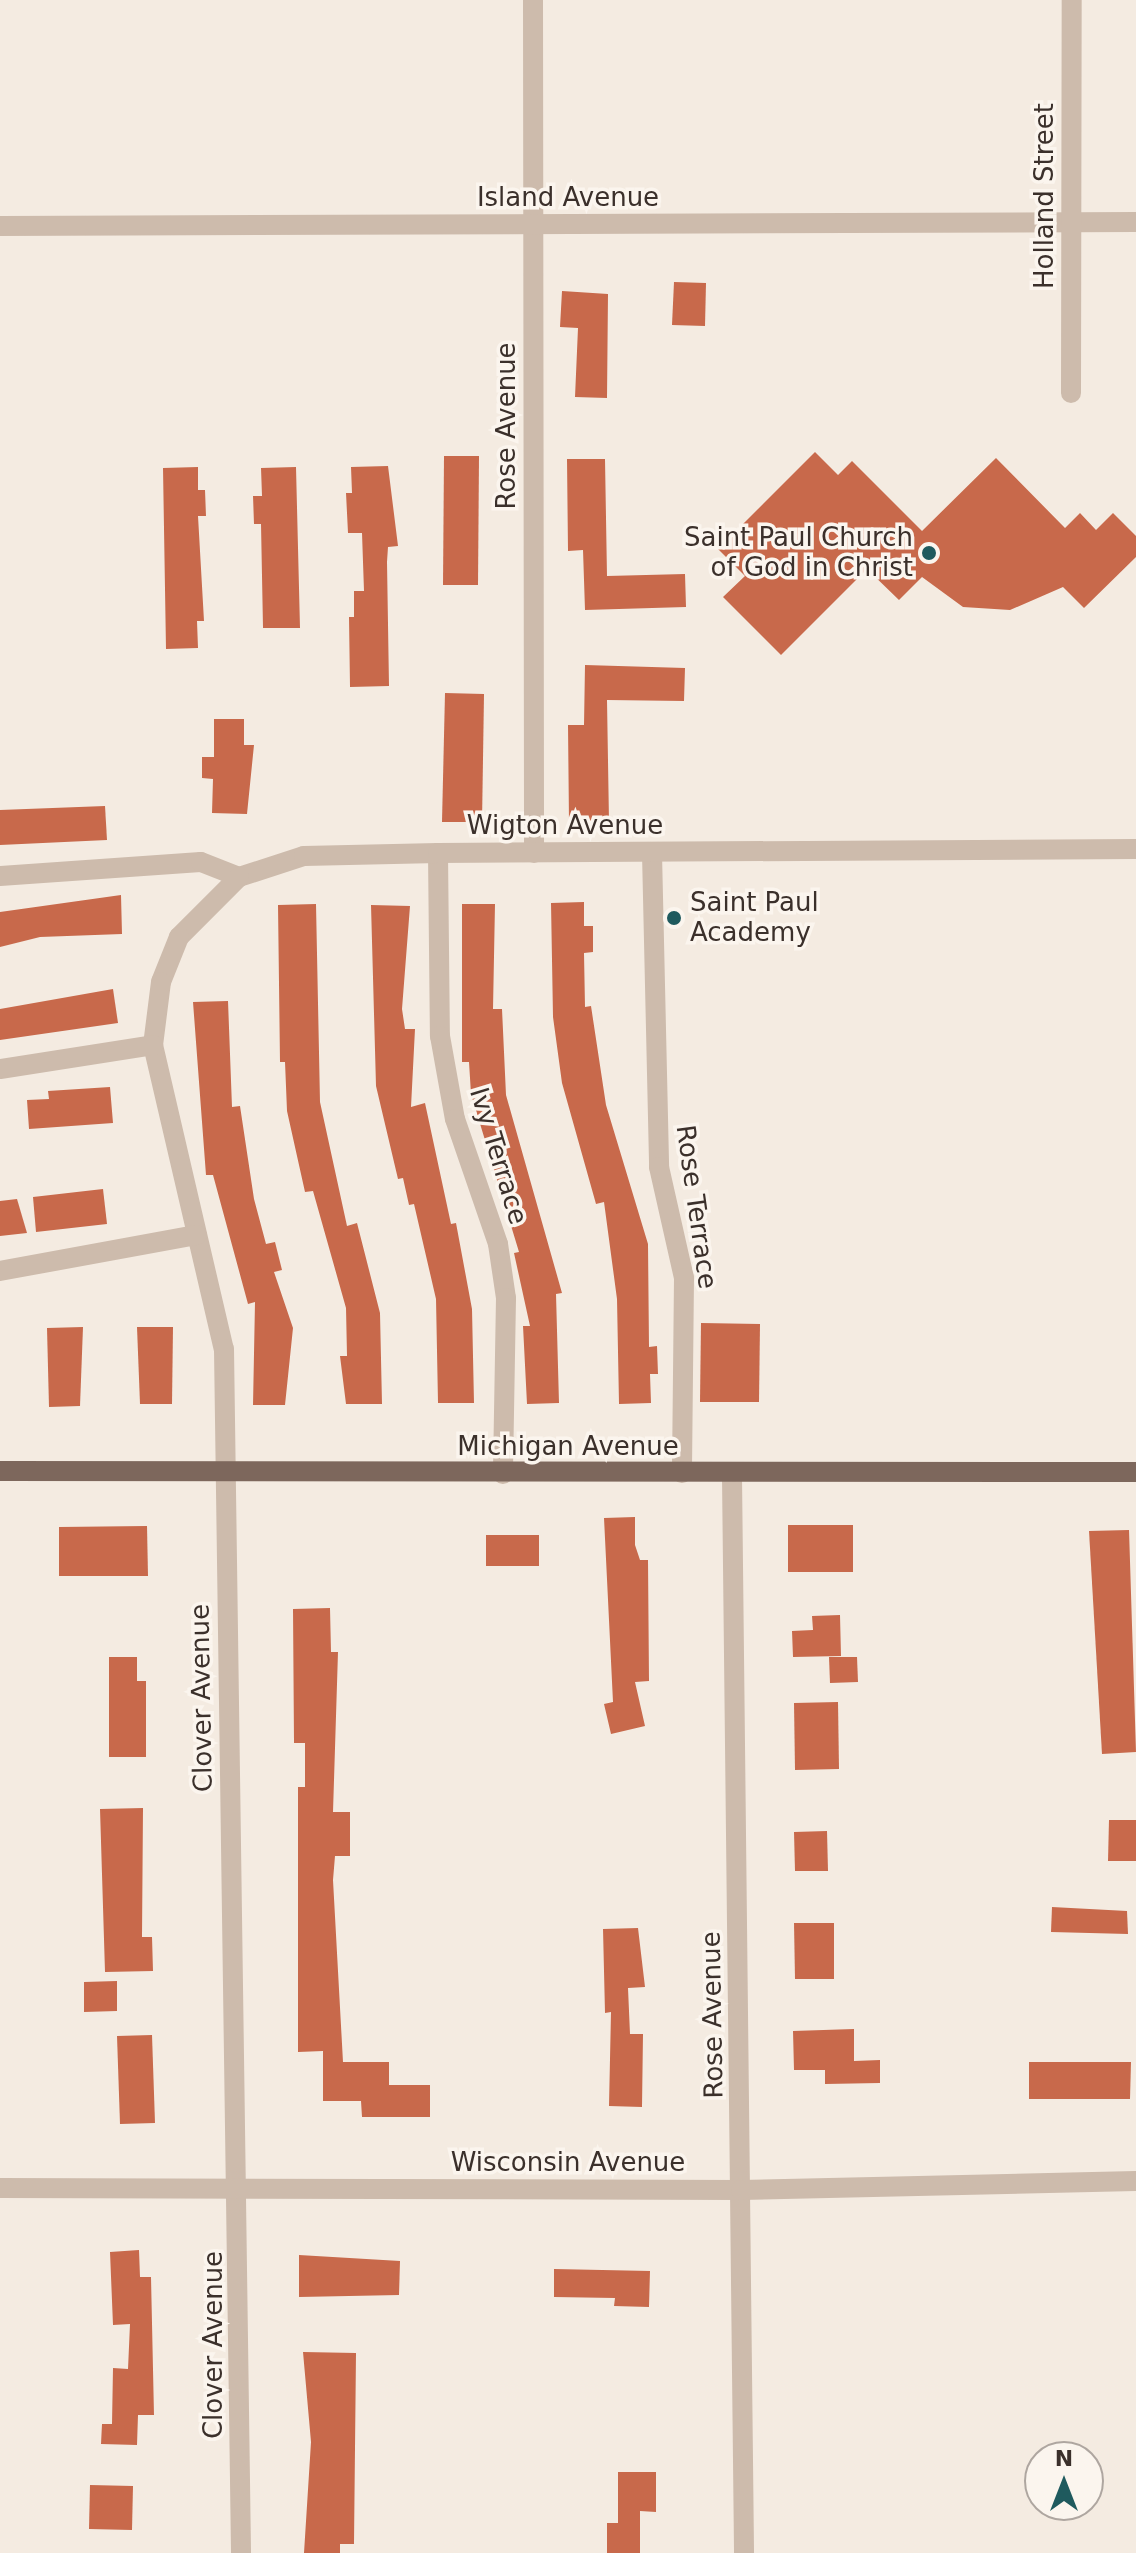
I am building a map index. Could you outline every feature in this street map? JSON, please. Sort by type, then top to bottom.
[{"type":"main road","name":"Michigan Avenue","points":[[0,1471],[682,1473],[732,1476],[1136,1472]]},
{"type":"street","name":"Rose Avenue","points":[[533,0],[534,853]]},
{"type":"street","name":"Holland Street","points":[[1071,393],[1072,0]]},
{"type":"street","name":"Island Avenue","points":[[0,226],[1136,222]]},
{"type":"street","name":"Wigton Avenue","points":[[239,877],[304,856],[1136,849]]},
{"type":"street","name":"Ivy Terrace","points":[[438,853],[440,1036],[455,1119],[498,1244],[506,1298],[503,1474]]},
{"type":"street","name":"Rose Terrace","points":[[652,853],[659,1167],[684,1278],[682,1473]]},
{"type":"street","points":[[0,876],[201,862],[239,877]]},
{"type":"street","name":"Clover Avenue","points":[[239,877],[179,937],[161,982],[153,1045],[224,1349],[222,1472],[240,2187],[241,2553]]},
{"type":"street","points":[[0,1069],[153,1045]]},
{"type":"street","points":[[0,1271],[197,1235]]},
{"type":"street","name":"Rose Avenue","points":[[732,1476],[744,2553]]},
{"type":"street","name":"Wisconsin Avenue","points":[[0,2188],[741,2190],[1136,2181]]},
{"type":"building","points":[[674,282],[706,283],[705,326],[672,325]]},
{"type":"building","points":[[562,291],[608,294],[607,398],[575,397],[578,328],[560,327]]},
{"type":"building","name":"Saint Paul Church of God in Christ","points":[[815,452],[838,475],[852,461],[922,531],[996,458],[1065,528],[1080,513],[1096,530],[1113,513],[1136,536],[1136,557],[1084,608],[1063,587],[1010,610],[963,607],[922,577],[899,600],[867,569],[781,655],[723,597],[745,576],[718,549]]},
{"type":"building","points":[[444,456],[479,456],[478,585],[443,585]]},
{"type":"building","points":[[567,459],[605,459],[607,576],[685,574],[686,607],[585,610],[583,550],[568,551]]},
{"type":"building","points":[[388,466],[398,546],[388,547],[387,562],[389,686],[350,687],[349,617],[354,617],[354,591],[364,591],[362,533],[348,533],[346,493],[352,493],[351,467]]},
{"type":"building","points":[[198,467],[198,490],[205,490],[206,516],[198,516],[204,621],[197,621],[198,648],[166,649],[163,468]]},
{"type":"building","points":[[296,467],[300,628],[263,628],[261,524],[254,524],[253,496],[262,496],[261,468]]},
{"type":"building","points":[[585,665],[685,668],[684,701],[607,700],[609,822],[569,822],[568,725],[584,725]]},
{"type":"building","points":[[445,693],[484,694],[482,822],[442,822]]},
{"type":"building","points":[[214,719],[244,719],[244,745],[254,745],[247,814],[212,813],[213,779],[202,778],[202,757],[214,757]]},
{"type":"building","points":[[105,806],[107,840],[0,845],[0,810]]},
{"type":"building","points":[[121,895],[122,934],[40,937],[0,947],[0,912]]},
{"type":"building","points":[[584,902],[584,926],[593,926],[593,952],[584,953],[585,1007],[591,1006],[606,1105],[648,1244],[649,1347],[657,1346],[658,1374],[650,1374],[651,1403],[619,1404],[617,1299],[604,1202],[596,1204],[562,1083],[553,1017],[551,903]]},
{"type":"building","points":[[316,904],[320,1102],[347,1226],[357,1223],[380,1313],[382,1404],[346,1404],[340,1356],[347,1356],[346,1308],[313,1191],[305,1192],[287,1111],[285,1062],[280,1062],[278,905]]},
{"type":"building","points":[[462,904],[495,904],[493,1009],[502,1009],[506,1095],[562,1293],[556,1294],[559,1403],[527,1404],[523,1326],[530,1326],[514,1253],[519,1252],[471,1094],[469,1062],[462,1062]]},
{"type":"building","points":[[371,905],[410,906],[402,1009],[405,1029],[415,1029],[411,1107],[425,1103],[451,1224],[456,1223],[472,1309],[474,1403],[438,1403],[436,1299],[414,1204],[409,1205],[403,1178],[398,1179],[376,1086]]},
{"type":"building","points":[[113,989],[118,1023],[0,1040],[0,1009]]},
{"type":"building","points":[[228,1001],[232,1107],[240,1106],[254,1199],[266,1244],[275,1242],[282,1270],[274,1272],[293,1328],[285,1405],[253,1405],[255,1302],[248,1304],[213,1175],[206,1175],[193,1002]]},
{"type":"building","points":[[110,1087],[113,1123],[29,1129],[27,1100],[49,1099],[48,1091]]},
{"type":"building","points":[[103,1189],[107,1224],[36,1232],[33,1197]]},
{"type":"building","points":[[17,1199],[27,1233],[0,1236],[0,1201]]},
{"type":"building","points":[[701,1323],[760,1324],[759,1402],[700,1402]]},
{"type":"building","points":[[83,1327],[80,1406],[49,1407],[47,1328]]},
{"type":"building","points":[[137,1327],[173,1327],[172,1404],[140,1404]]},
{"type":"building","points":[[635,1517],[635,1545],[640,1560],[648,1560],[649,1681],[635,1682],[645,1726],[611,1734],[604,1704],[613,1702],[604,1518]]},
{"type":"building","points":[[788,1525],[853,1525],[853,1572],[788,1572]]},
{"type":"building","points":[[147,1526],[148,1576],[59,1576],[59,1527]]},
{"type":"building","points":[[1129,1530],[1136,1752],[1102,1754],[1089,1531]]},
{"type":"building","points":[[486,1535],[539,1535],[539,1566],[486,1566]]},
{"type":"building","points":[[330,1608],[331,1652],[338,1652],[333,1812],[350,1812],[350,1856],[335,1856],[333,1880],[343,2062],[389,2062],[389,2085],[430,2085],[430,2117],[362,2117],[361,2101],[323,2101],[323,2051],[298,2052],[298,1787],[305,1787],[305,1743],[294,1743],[293,1609]]},
{"type":"building","points":[[840,1615],[841,1656],[793,1657],[792,1631],[813,1630],[812,1616]]},
{"type":"building","points":[[109,1657],[137,1657],[137,1681],[146,1681],[146,1757],[109,1757]]},
{"type":"building","points":[[829,1657],[857,1657],[858,1682],[830,1683]]},
{"type":"building","points":[[838,1702],[839,1769],[795,1770],[794,1703]]},
{"type":"building","points":[[143,1808],[142,1937],[152,1937],[153,1971],[105,1972],[100,1809]]},
{"type":"building","points":[[1109,1820],[1136,1820],[1136,1861],[1108,1861]]},
{"type":"building","points":[[827,1831],[828,1871],[795,1871],[794,1832]]},
{"type":"building","points":[[1052,1907],[1127,1911],[1128,1934],[1051,1932]]},
{"type":"building","points":[[794,1923],[834,1923],[834,1979],[795,1979]]},
{"type":"building","points":[[638,1928],[645,1987],[628,1988],[630,2034],[643,2034],[642,2107],[609,2106],[611,2012],[605,2013],[603,1929]]},
{"type":"building","points":[[117,1981],[117,2011],[84,2012],[84,1982]]},
{"type":"building","points":[[854,2029],[854,2061],[880,2060],[880,2083],[825,2084],[825,2070],[794,2070],[793,2031]]},
{"type":"building","points":[[152,2035],[155,2123],[120,2124],[117,2036]]},
{"type":"building","points":[[1029,2062],[1131,2062],[1130,2099],[1029,2099]]},
{"type":"building","points":[[139,2250],[140,2277],[151,2277],[154,2415],[138,2415],[137,2445],[101,2444],[102,2424],[112,2424],[113,2368],[128,2369],[130,2324],[113,2325],[110,2252]]},
{"type":"building","points":[[299,2255],[400,2261],[399,2295],[299,2297]]},
{"type":"building","points":[[554,2269],[650,2271],[649,2307],[614,2306],[615,2298],[554,2297]]},
{"type":"building","points":[[303,2352],[356,2353],[354,2544],[340,2544],[340,2553],[304,2553],[311,2442]]},
{"type":"building","points":[[618,2472],[656,2472],[656,2512],[640,2511],[640,2553],[607,2553],[607,2523],[618,2523]]},
{"type":"building","points":[[90,2485],[133,2486],[132,2530],[89,2529]]},
{"type":"place","name":"Saint Paul Church of God in Christ","points":[[929,553]]},
{"type":"place","name":"Saint Paul Academy","points":[[674,918]]}]
